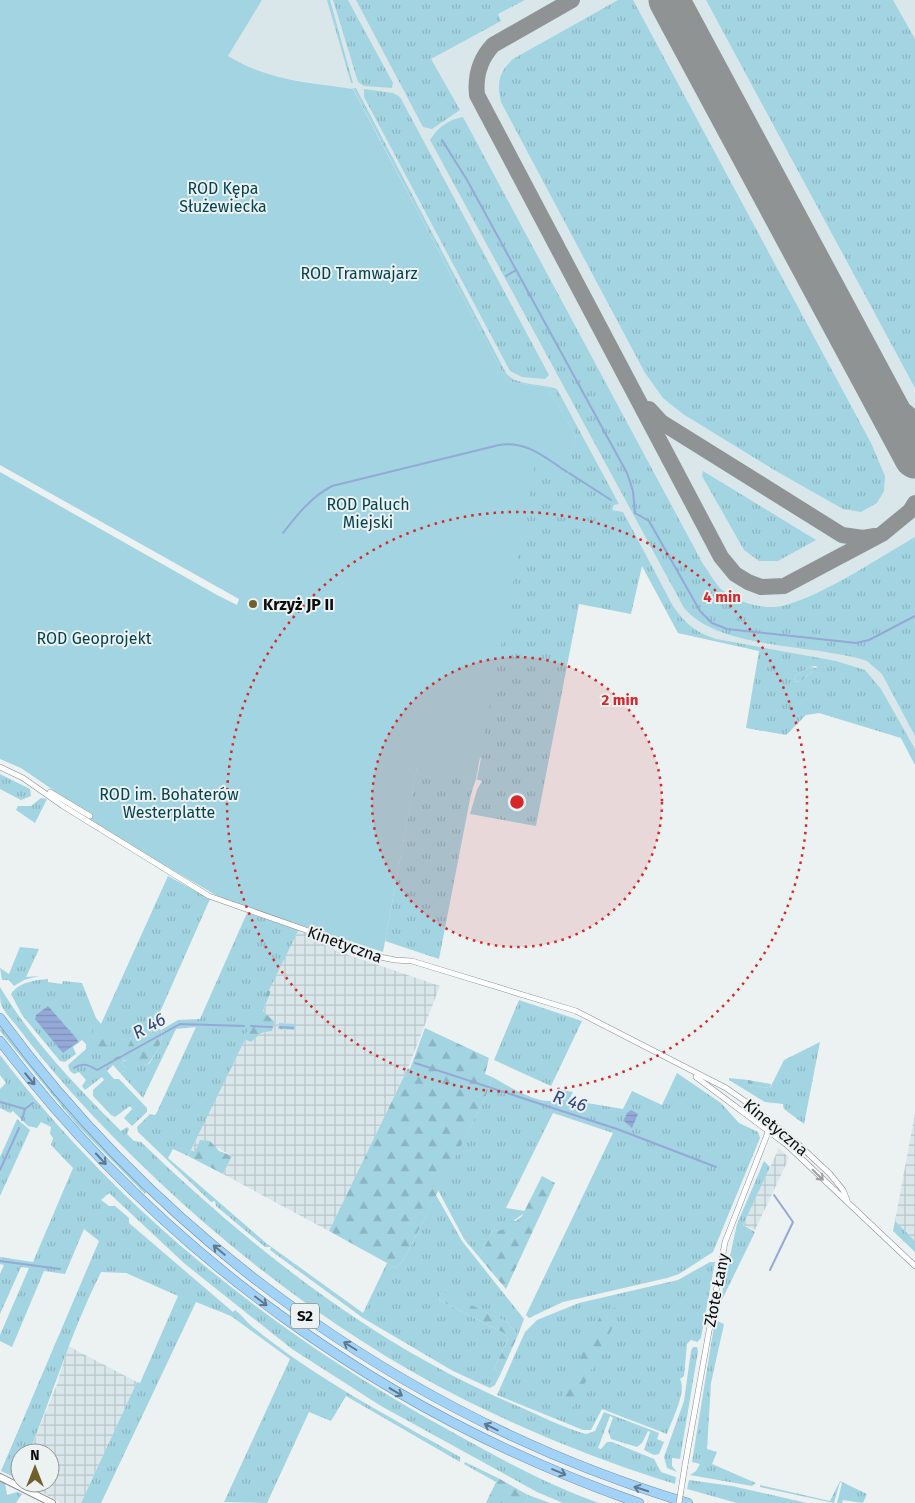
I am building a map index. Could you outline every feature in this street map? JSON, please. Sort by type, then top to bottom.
[{"type":"highway","name":"S2","points":[[0,1018],[63,1097],[142,1181],[242,1269],[310,1320],[402,1379],[496,1429],[603,1475],[688,1503]]},
{"type":"highway","name":"S2","points":[[0,1041],[68,1123],[132,1191],[224,1272],[297,1328],[395,1391],[460,1426],[558,1472],[639,1503]]},
{"type":"street","name":"Kinetyczna","points":[[3,768],[19,775],[90,816]]},
{"type":"street","name":"Kinetyczna","points":[[19,775],[79,816],[208,896],[340,942],[360,952],[395,960],[412,961],[566,1008],[592,1019],[690,1072],[726,1088],[772,1122],[830,1174],[843,1190],[847,1200]]},
{"type":"street","name":"Kinetyczna","points":[[690,1072],[769,1131],[847,1200],[915,1266]]},
{"type":"street","name":"Złote Łany","points":[[679,1503],[725,1242],[772,1122]]},
{"type":"street","points":[[0,1476],[52,1503]]},
{"type":"shaded area","points":[[262,0],[915,0],[915,765],[867,675],[678,633],[642,565],[579,522],[353,89],[274,77],[246,67],[228,56]]},
{"type":"shaded area","points":[[299,929],[337,942],[334,950],[440,986],[408,1068],[329,1231],[223,1174],[232,1156],[218,1148],[195,1152],[191,1150],[243,1039],[251,1042],[261,1033],[272,1031],[275,1022],[263,1011],[271,991],[268,990]],"holes":[[[279,1023],[297,1024],[294,1030],[278,1029]]]},
{"type":"shaded area","points":[[48,1006],[78,1042],[63,1053],[35,1019],[36,1015]]},
{"type":"shaded area","points":[[631,1110],[638,1114],[632,1128],[624,1121],[627,1113]]},
{"type":"shaded area","points":[[915,1113],[915,1241],[895,1221]]},
{"type":"shaded area","points":[[779,1148],[789,1158],[755,1230],[743,1225]]},
{"type":"shaded area","points":[[68,1346],[137,1382],[81,1503],[61,1503],[44,1493],[60,1493],[60,1443],[33,1443],[57,1384]]},
{"type":"green space","name":"ROD Paluch Miejski","points":[[0,0],[262,0],[228,56],[258,71],[273,76],[353,89],[507,381],[548,388],[576,436],[567,478],[536,459],[476,779],[417,768],[383,952],[228,901],[214,894],[126,843],[52,796],[53,790],[21,768],[0,759],[0,472],[217,595],[237,605],[239,599],[0,465]]},
{"type":"green space","points":[[327,0],[330,0],[353,83],[351,83]]},
{"type":"green space","points":[[333,0],[348,0],[393,83],[392,88],[364,86],[358,82]]},
{"type":"green space","points":[[356,0],[525,0],[498,14],[501,21],[431,59],[460,110],[432,129],[423,127]]},
{"type":"green space","points":[[618,0],[633,0],[871,443],[885,476],[884,491],[877,503],[861,512],[843,509],[776,471],[683,414],[663,398],[645,373],[501,102],[500,79],[504,69],[513,59]]},
{"type":"green space","points":[[706,0],[893,0],[915,39],[915,388]]},
{"type":"green space","points":[[353,88],[356,88],[506,373],[510,377],[522,382],[557,389],[619,504],[614,505],[612,510],[623,512],[673,606],[682,617],[692,627],[716,639],[836,661],[865,670],[881,689],[915,749],[915,765],[901,738],[819,713],[806,715],[786,735],[746,728],[759,651],[678,633],[642,566],[631,614],[579,604],[536,826],[470,814],[477,790],[482,781],[476,779],[471,794],[439,959],[385,941],[417,767],[477,779],[481,758],[475,757],[531,459],[536,460],[537,455],[519,447],[505,446],[500,447],[501,454],[438,464],[344,488],[340,493],[331,494],[315,502],[284,537],[277,537],[275,535],[283,521],[287,523],[313,493],[329,483],[434,458],[435,451],[514,438],[547,452],[569,465],[576,436],[548,388],[507,381]],"holes":[[[816,666],[817,668],[801,681],[794,682],[795,676],[810,667]]]},
{"type":"green space","points":[[364,89],[393,93],[400,97],[549,375],[545,379],[522,377],[510,371],[364,97]]},
{"type":"green space","points":[[463,117],[703,564],[721,589],[739,600],[754,605],[775,607],[790,604],[826,589],[915,537],[915,736],[882,674],[867,661],[822,651],[744,639],[720,632],[700,622],[684,608],[430,140],[436,131],[444,125]]},
{"type":"green space","points":[[703,471],[816,540],[778,561],[759,561],[744,550],[702,476]]},
{"type":"green space","points":[[810,667],[817,668],[801,681],[794,682],[795,676]]},
{"type":"green space","points":[[0,774],[30,789],[31,796],[21,800],[0,789]]},
{"type":"green space","points":[[41,798],[47,799],[35,823],[16,810],[18,806],[31,806]]},
{"type":"green space","points":[[168,876],[210,899],[149,1037],[112,1059],[115,1063],[107,1071],[114,1079],[119,1079],[147,1108],[147,1112],[132,1126],[124,1118],[132,1109],[130,1106],[115,1117],[93,1096],[93,1090],[104,1080],[102,1077],[85,1090],[82,1086],[86,1080],[79,1072],[74,1074],[70,1071],[68,1065],[86,1049],[86,1044],[82,1040],[73,1047],[76,1054],[65,1062],[60,1061],[22,1015],[11,994],[23,984],[38,980],[48,979],[48,982],[62,984],[63,981],[82,983],[96,1018],[101,1024]]},
{"type":"green space","points":[[247,913],[299,929],[188,1156],[173,1149],[168,1158],[266,1243],[363,1313],[387,1263],[396,1268],[404,1259],[436,1195],[462,1241],[524,1319],[518,1335],[507,1322],[441,1292],[439,1300],[504,1333],[508,1339],[494,1369],[501,1373],[495,1385],[490,1388],[453,1371],[363,1318],[270,1250],[271,1247],[265,1247],[216,1206],[215,1201],[211,1202],[138,1132],[137,1127],[150,1114],[155,1115],[157,1112],[196,1027],[176,1029],[143,1098],[120,1073],[127,1070],[121,1062],[149,1064],[160,1044],[161,1030],[178,1020],[200,1019]]},
{"type":"green space","points":[[20,947],[39,949],[26,977],[39,976],[24,980],[14,986],[9,980],[2,980],[0,968],[9,974]]},
{"type":"green space","points":[[0,987],[41,1045],[121,1131],[127,1127],[129,1129],[127,1134],[134,1141],[141,1142],[227,1220],[318,1292],[366,1325],[467,1383],[561,1425],[586,1434],[595,1431],[604,1412],[659,1433],[657,1439],[664,1442],[659,1454],[654,1455],[644,1450],[650,1432],[648,1431],[642,1443],[637,1447],[611,1439],[608,1431],[613,1418],[610,1416],[598,1448],[601,1449],[607,1442],[612,1442],[654,1459],[661,1472],[676,1477],[675,1484],[570,1447],[467,1401],[412,1372],[358,1339],[306,1303],[205,1224],[113,1137],[71,1092],[4,1010],[1,1004]]},
{"type":"green space","points":[[268,990],[271,991],[263,1011],[275,1022],[272,1031],[261,1033],[251,1042],[243,1039]]},
{"type":"green space","points":[[519,1000],[582,1021],[551,1086],[494,1060]]},
{"type":"green space","points":[[279,1023],[297,1024],[294,1030],[278,1029]]},
{"type":"green space","points":[[101,1025],[112,1039],[105,1053],[92,1049],[90,1043],[94,1028]]},
{"type":"green space","points":[[154,1026],[161,1030],[162,1035],[159,1048],[151,1060],[148,1064],[138,1066],[124,1060],[121,1062],[127,1070],[120,1073],[113,1065],[112,1059],[125,1053],[134,1034],[149,1037]]},
{"type":"green space","points":[[0,1027],[73,1116],[146,1192],[145,1194],[77,1125],[0,1031]]},
{"type":"green space","points":[[425,1028],[489,1058],[485,1074],[492,1077],[486,1096],[404,1259],[396,1268],[329,1231],[408,1068],[410,1069]]},
{"type":"green space","points":[[820,1042],[804,1124],[784,1109],[783,1104],[765,1102],[729,1080],[729,1078],[748,1080],[748,1085],[770,1088],[784,1060]]},
{"type":"green space","points":[[0,1055],[46,1112],[96,1166],[148,1217],[203,1265],[261,1310],[320,1352],[445,1428],[539,1478],[599,1503],[563,1503],[537,1492],[381,1406],[292,1349],[185,1264],[109,1193],[101,1200],[109,1206],[115,1206],[129,1218],[129,1223],[233,1312],[235,1310],[240,1314],[251,1326],[328,1381],[460,1457],[460,1462],[346,1396],[331,1421],[309,1412],[267,1503],[224,1502],[290,1359],[231,1316],[196,1302],[101,1503],[81,1503],[137,1382],[140,1383],[178,1296],[126,1273],[101,1272],[72,1338],[33,1443],[13,1443],[99,1241],[84,1229],[65,1274],[44,1271],[12,1347],[0,1341],[0,1335],[29,1268],[21,1267],[0,1314],[0,1274],[4,1265],[0,1264],[0,1257],[33,1262],[73,1168],[51,1145],[53,1138],[50,1134],[51,1127],[41,1122],[37,1128],[28,1126],[13,1111],[10,1113],[0,1108],[0,1089],[6,1083],[0,1075]]},
{"type":"green space","points":[[677,1073],[721,1103],[739,1123],[758,1132],[760,1138],[713,1252],[679,1274],[563,1302],[529,1318],[526,1315],[613,1133],[553,1113],[506,1208],[525,1211],[524,1213],[502,1230],[493,1231],[479,1257],[464,1239],[438,1190],[486,1096],[492,1077],[521,1093],[544,1101],[552,1101],[557,1089],[573,1092],[569,1100],[623,1109],[632,1091],[662,1105]]},
{"type":"green space","points":[[748,1080],[771,1084],[770,1088],[748,1085]]},
{"type":"green space","points":[[17,1119],[30,1130],[0,1196],[0,1157]]},
{"type":"green space","points":[[200,1140],[210,1141],[219,1151],[232,1156],[223,1174],[188,1156],[191,1150],[195,1152]]},
{"type":"green space","points":[[764,1161],[770,1167],[743,1225],[755,1232],[719,1306],[737,1224]]},
{"type":"green space","points":[[542,1176],[555,1183],[506,1289],[479,1257],[493,1231],[502,1230],[507,1221],[516,1221],[522,1216]]},
{"type":"green space","points":[[895,1221],[915,1241],[915,1252],[893,1231]]},
{"type":"green space","points":[[710,1262],[715,1262],[701,1338],[697,1342],[691,1340],[687,1344],[684,1376],[680,1379],[682,1391],[667,1434],[602,1409],[591,1430],[583,1430],[497,1395],[525,1332],[537,1320],[579,1303],[678,1280]]},
{"type":"green space","points":[[441,1291],[507,1322],[518,1335],[501,1373],[494,1369],[508,1339],[504,1333],[439,1300]]},
{"type":"green space","points":[[618,1307],[619,1311],[616,1320],[573,1407],[560,1400],[602,1312]]},
{"type":"green space","points":[[715,1320],[724,1324],[711,1383],[707,1449],[717,1452],[712,1464],[756,1483],[752,1486],[690,1475],[696,1471],[700,1464],[692,1462]]},
{"type":"green space","points":[[693,1347],[697,1347],[698,1351],[680,1459],[672,1458],[672,1466],[677,1472],[667,1468],[664,1457],[684,1401]]},
{"type":"green space","points":[[10,1450],[10,1475],[1,1471]]},
{"type":"green space","points":[[465,1462],[498,1478],[496,1482],[464,1464]]},
{"type":"green space","points":[[498,1478],[528,1495],[526,1503],[486,1503]]},
{"type":"green space","points":[[689,1480],[732,1486],[807,1503],[737,1503],[687,1489]]},
{"type":"green space","points":[[0,1481],[5,1483],[7,1495],[14,1493],[22,1494],[16,1503],[0,1503]]},
{"type":"green space","points":[[840,1481],[867,1494],[863,1503],[843,1500],[842,1503],[837,1503],[842,1483],[840,1482],[834,1503],[760,1487],[760,1485],[830,1501]]},
{"type":"green space","points":[[528,1495],[550,1503],[526,1503]]},
{"type":"waterway","points":[[442,140],[467,180],[627,473],[633,491],[635,513],[649,521],[700,611],[712,623],[727,629],[856,643],[869,640],[915,616]]},
{"type":"waterway","points":[[506,276],[516,270]]},
{"type":"waterway","points":[[283,533],[311,501],[332,486],[499,445],[518,445],[535,451],[567,472]]},
{"type":"waterway","points":[[569,473],[611,500]]},
{"type":"waterway","name":"R 46","points":[[74,1068],[86,1065],[97,1070],[180,1024],[244,1026]]},
{"type":"waterway","name":"R 46","points":[[251,1026],[272,1027]]},
{"type":"waterway","name":"R 46","points":[[280,1027],[293,1028]]},
{"type":"waterway","name":"R 46","points":[[415,1063],[617,1129],[716,1167]]},
{"type":"waterway","name":"R 46","points":[[0,1102],[25,1109]]},
{"type":"waterway","name":"R 46","points":[[25,1109],[33,1103]]},
{"type":"waterway","points":[[22,1120],[25,1109]]},
{"type":"waterway","points":[[0,1170],[19,1128]]},
{"type":"waterway","points":[[770,1270],[793,1222],[774,1195]]},
{"type":"waterway","points":[[0,1261],[60,1269]]},
{"type":"taxiway","points":[[572,0],[493,45],[488,50],[479,68],[477,95],[721,557],[735,574],[748,582],[761,587],[784,586],[882,534],[910,511],[915,503]]},
{"type":"taxiway","points":[[878,389],[915,419]]},
{"type":"taxiway","points":[[649,409],[661,422],[842,535],[863,538],[875,536]]},
{"type":"taxiway","points":[[903,436],[915,446]]},
{"type":"runway","points":[[669,0],[915,458]]},
{"type":"place","name":"Krzyż JP II","points":[[253,604]]},
{"type":"park label","name":"ROD Kępa Służewiecka","points":[[223,197]]},
{"type":"park label","name":"ROD Tramwajarz","points":[[359,273]]},
{"type":"park label","name":"ROD Geoprojekt","points":[[94,638]]},
{"type":"park label","name":"ROD im. Bohaterów Westerplatte","points":[[169,803]]}]
